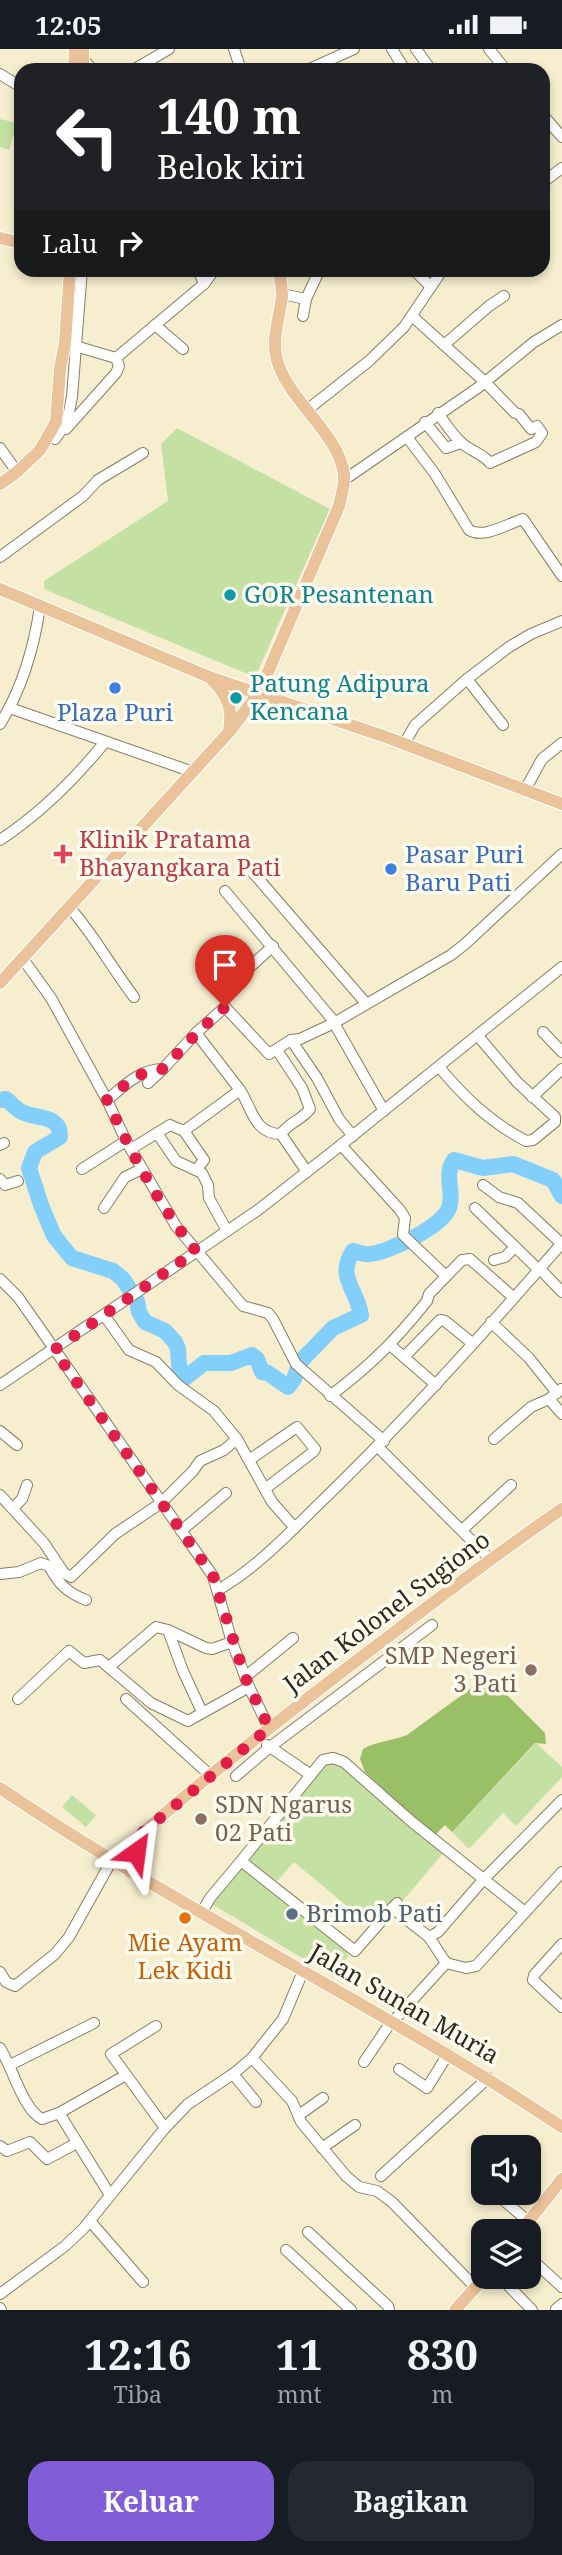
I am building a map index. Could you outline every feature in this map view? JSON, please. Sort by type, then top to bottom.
[{"type":"main road","points":[[17,473],[40,450],[56,422],[60,369],[71,345],[70,277]]},
{"type":"main road","points":[[0,983],[193,772],[259,693],[339,506],[344,479],[338,456],[288,386],[276,357],[282,294],[280,277]]},
{"type":"main road","points":[[0,484],[38,460],[55,439],[64,409],[64,360]]},
{"type":"main road","points":[[0,589],[209,677],[404,744],[562,804]]},
{"type":"main road","points":[[209,677],[230,704],[229,731]]},
{"type":"main road","name":"Jalan Kolonel Sugiono","points":[[112,1860],[257,1737],[490,1559],[562,1509]]},
{"type":"main road","name":"Jalan Sunan Muria","points":[[0,1788],[130,1872],[448,2054],[562,2127]]},
{"type":"main road","points":[[130,1872],[143,1832]]},
{"type":"main road","points":[[530,2219],[562,2179]]},
{"type":"main road","points":[[455,2310],[473,2289]]},
{"type":"street","points":[[145,63],[169,49]]},
{"type":"street","points":[[323,63],[354,49]]},
{"type":"street","points":[[489,49],[500,63]]},
{"type":"street","points":[[55,439],[68,422],[71,345],[81,277]]},
{"type":"street","points":[[201,277],[204,284]]},
{"type":"street","points":[[116,358],[209,277]]},
{"type":"street","points":[[303,316],[306,299],[316,277]]},
{"type":"street","points":[[421,277],[431,287]]},
{"type":"street","points":[[307,410],[369,361],[412,316],[438,277]]},
{"type":"street","points":[[282,294],[306,299]]},
{"type":"street","points":[[444,345],[504,296]]},
{"type":"street","points":[[412,316],[485,382],[514,413],[519,414],[531,429],[537,426],[542,433],[536,442],[490,463],[488,459],[461,443],[438,413]]},
{"type":"street","points":[[155,325],[183,349]]},
{"type":"street","points":[[344,479],[485,382],[534,342],[562,325]]},
{"type":"street","points":[[71,345],[116,358]]},
{"type":"street","points":[[55,439],[77,419],[116,373],[116,358]]},
{"type":"street","points":[[425,422],[446,448],[461,443]]},
{"type":"street","points":[[407,437],[435,474],[468,530],[475,533],[489,531],[523,519],[562,576]]},
{"type":"street","points":[[0,448],[17,473]]},
{"type":"street","points":[[0,557],[83,496],[98,480],[143,453]]},
{"type":"street","points":[[0,724],[10,708],[36,632],[40,607]]},
{"type":"street","points":[[404,744],[415,725],[467,679],[509,647],[562,621]]},
{"type":"street","points":[[467,679],[503,725]]},
{"type":"street","points":[[10,708],[193,772]]},
{"type":"street","points":[[0,840],[24,824],[62,791],[105,742]]},
{"type":"street","points":[[524,790],[542,759],[562,743]]},
{"type":"street","points":[[148,1083],[225,1007],[267,1053],[271,1054],[291,1040],[300,1039],[423,972],[466,944],[562,854]]},
{"type":"street","points":[[249,868],[364,1001]]},
{"type":"street","points":[[225,891],[333,1021],[384,1111]]},
{"type":"street","points":[[70,908],[87,927],[111,967],[134,997]]},
{"type":"street","points":[[240,977],[273,946]]},
{"type":"street","points":[[23,959],[51,998],[107,1100],[128,1145],[176,1226],[243,1306],[259,1309],[273,1319],[298,1366],[381,1444],[490,1559]]},
{"type":"street","points":[[0,1385],[228,1231],[353,1136],[562,967]]},
{"type":"street","points":[[543,1032],[562,1052]]},
{"type":"street","points":[[197,1033],[240,1090],[255,1122],[270,1134],[281,1134]]},
{"type":"street","points":[[439,1067],[482,1115],[526,1141],[533,1140],[556,1119],[532,1097],[478,1037]]},
{"type":"street","points":[[291,1040],[317,1078],[339,1119],[353,1136]]},
{"type":"street","points":[[277,1050],[302,1088],[310,1109],[288,1124],[281,1134]]},
{"type":"street","points":[[107,1100],[133,1079],[152,1069],[163,1069]]},
{"type":"street","points":[[532,1097],[562,1069]]},
{"type":"street","points":[[184,1131],[240,1090]]},
{"type":"street","points":[[82,1169],[170,1125],[184,1131],[204,1160],[196,1170]]},
{"type":"street","points":[[157,1133],[176,1161],[196,1170],[205,1178],[209,1198],[228,1231]]},
{"type":"street","points":[[281,1134],[307,1172]]},
{"type":"street","points":[[341,1145],[400,1210],[405,1218],[403,1234],[446,1276]]},
{"type":"street","points":[[104,1208],[125,1177],[142,1169]]},
{"type":"street","points":[[0,1179],[5,1185],[18,1181]]},
{"type":"street","points":[[218,1590],[252,1566],[295,1528],[381,1444],[562,1244],[518,1203],[499,1197],[483,1185]]},
{"type":"street","points":[[475,1208],[562,1292]]},
{"type":"street","points":[[494,1261],[505,1257],[515,1247]]},
{"type":"street","points":[[330,1396],[367,1368],[390,1345],[427,1301],[429,1294],[462,1260],[470,1259],[513,1297]]},
{"type":"street","points":[[0,1279],[18,1297],[213,1576],[232,1643],[269,1728]]},
{"type":"street","points":[[417,1314],[432,1326]]},
{"type":"street","points":[[104,1315],[129,1350],[156,1362],[178,1385],[214,1411],[237,1439],[265,1489],[295,1528]]},
{"type":"street","points":[[404,1357],[432,1326],[443,1320],[472,1343]]},
{"type":"street","points":[[491,1322],[529,1358],[556,1394],[562,1414]]},
{"type":"street","points":[[390,1345],[436,1385]]},
{"type":"street","points":[[494,1439],[537,1403],[556,1394]]},
{"type":"street","points":[[249,1460],[297,1427],[315,1449],[265,1489]]},
{"type":"street","points":[[0,1431],[17,1444]]},
{"type":"street","points":[[0,1495],[44,1543],[64,1573],[71,1577],[115,1534],[161,1503],[200,1461],[225,1450],[237,1439]]},
{"type":"street","points":[[13,1508],[22,1499],[27,1485]]},
{"type":"street","points":[[462,1530],[511,1485]]},
{"type":"street","points":[[181,1531],[226,1493]]},
{"type":"street","points":[[0,1574],[19,1572],[41,1563],[49,1566],[61,1586],[70,1594],[86,1600]]},
{"type":"street","points":[[236,1776],[270,1747],[432,1625]]},
{"type":"street","points":[[109,1667],[156,1627],[206,1648],[212,1649],[232,1643]]},
{"type":"street","points":[[168,1630],[202,1712]]},
{"type":"street","points":[[18,1699],[66,1652],[73,1653],[84,1663],[100,1660],[151,1703],[179,1719],[190,1721],[247,1682],[293,1638]]},
{"type":"street","points":[[126,1699],[211,1776]]},
{"type":"street","points":[[257,1737],[311,1775]]},
{"type":"street","points":[[202,1912],[210,1898],[311,1775],[323,1761],[333,1758],[344,1762],[379,1795],[526,1912]]},
{"type":"street","points":[[429,1937],[438,1932],[483,1880],[562,1800]]},
{"type":"street","points":[[0,1972],[6,1982],[15,1986],[55,1954],[69,1937],[112,1860]]},
{"type":"street","points":[[241,1861],[355,1951],[394,1905],[429,1937],[446,1963],[466,1968],[475,1966],[562,1872]]},
{"type":"street","points":[[562,1944],[534,1975],[533,1980],[562,2007]]},
{"type":"street","points":[[364,2062],[393,2022],[446,1963]]},
{"type":"street","points":[[0,2294],[65,2246],[90,2221],[165,2128],[188,2104],[233,2074],[251,2057],[283,2019],[303,1969]]},
{"type":"street","points":[[10,2065],[94,2023]]},
{"type":"street","points":[[156,2026],[111,2054],[165,2128]]},
{"type":"street","points":[[1,2050],[29,2107],[42,2119],[59,2113],[126,2075]]},
{"type":"street","points":[[399,2070],[427,2088],[448,2054]]},
{"type":"street","points":[[251,2057],[292,2101],[322,2148],[352,2182],[359,2187],[377,2191],[392,2202],[471,2283]]},
{"type":"street","points":[[233,2074],[257,2102]]},
{"type":"street","points":[[382,2176],[488,2078]]},
{"type":"street","points":[[299,2115],[323,2098]]},
{"type":"street","points":[[59,2113],[110,2195]]},
{"type":"street","points":[[322,2148],[355,2125]]},
{"type":"street","points":[[0,2146],[7,2151],[30,2142],[47,2159],[77,2144]]},
{"type":"street","points":[[506,2205],[518,2219]]},
{"type":"street","points":[[90,2221],[143,2283]]},
{"type":"street","points":[[308,2232],[388,2306],[388,2310]]},
{"type":"street","points":[[286,2250],[351,2310]]},
{"type":"street","points":[[541,2268],[562,2287]]},
{"type":"street","points":[[512,2289],[532,2310]]},
{"type":"green space","points":[[0,119],[14,122],[9,150],[0,147]]},
{"type":"green space","points":[[177,428],[330,509],[255,677],[44,589],[44,581],[168,501],[161,444]]},
{"type":"green space","points":[[488,1676],[545,1733],[546,1744],[535,1743],[452,1832],[445,1825],[434,1836],[365,1772],[360,1759],[363,1749],[407,1735]]},
{"type":"green space","points":[[536,1743],[562,1767],[562,1777],[516,1826],[503,1813],[469,1849],[452,1832]]},
{"type":"green space","points":[[332,1763],[342,1767],[444,1852],[400,1904],[371,1926],[294,1862],[277,1881],[248,1859],[324,1765]]},
{"type":"green space","points":[[72,1795],[96,1815],[86,1827],[62,1807]]},
{"type":"green space","points":[[241,1866],[347,1952],[348,1956],[334,1977],[212,1904]]},
{"type":"waterway","points":[[0,1100],[6,1099],[20,1111],[46,1118],[56,1124],[60,1137],[35,1152],[29,1168],[54,1236],[72,1258],[113,1271],[123,1279],[137,1301],[145,1322],[165,1331],[175,1342],[180,1378],[185,1378],[204,1363],[231,1363],[252,1355],[257,1359],[262,1372],[268,1373],[288,1387],[300,1362],[333,1328],[361,1315],[347,1276],[348,1260],[353,1251],[367,1254],[389,1249],[437,1223],[449,1208],[449,1172],[454,1160],[483,1168],[513,1164],[553,1180],[562,1196]]},
{"type":"place","name":"GOR Pesantenan","points":[[230,595]]},
{"type":"place","name":"Plaza Puri","points":[[115,688]]},
{"type":"place","name":"Patung Adipura Kencana","points":[[236,698]]},
{"type":"place","name":"Klinik Pratama Bhayangkara Pati","points":[[63,854]]},
{"type":"place","name":"Pasar Puri Baru Pati","points":[[391,869]]},
{"type":"place","name":"SMP Negeri 3 Pati","points":[[531,1670]]},
{"type":"place","name":"SDN Ngarus 02 Pati","points":[[201,1819]]},
{"type":"place","name":"Brimob Pati","points":[[292,1914]]},
{"type":"place","name":"Mie Ayam Lek Kidi","points":[[185,1918]]},
{"type":"route","points":[[136,1852],[143,1832],[269,1728],[232,1643],[213,1576],[54,1350],[196,1251],[176,1226],[153,1188],[107,1100],[133,1079],[152,1069],[163,1069],[225,1007]]}]
